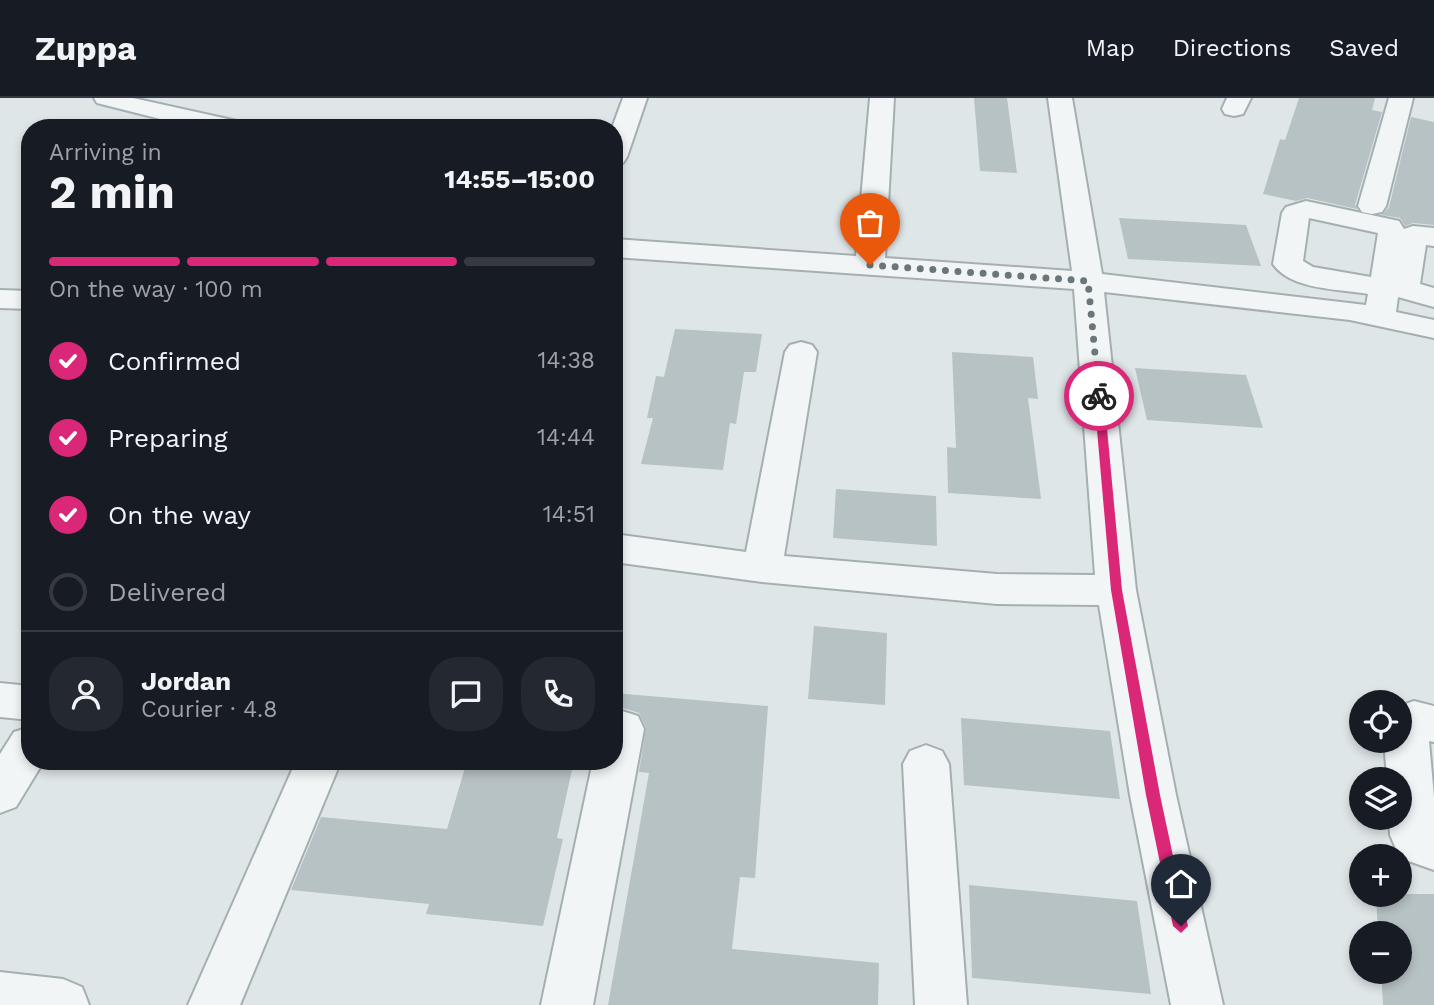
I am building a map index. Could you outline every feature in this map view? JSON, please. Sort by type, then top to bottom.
[{"type":"street","points":[[106,98],[190,119]]},
{"type":"street","points":[[623,132],[635,98]]},
{"type":"street","points":[[870,265],[882,98]]},
{"type":"street","points":[[1060,98],[1088,281],[1116,590],[1153,795],[1197,1005]]},
{"type":"street","points":[[1372,206],[1401,98]]},
{"type":"street","points":[[1434,237],[1413,235],[1404,287],[1434,298]]},
{"type":"street","points":[[623,249],[1088,281],[1350,311],[1382,303],[1434,329]]},
{"type":"street","points":[[0,299],[21,300]]},
{"type":"street","points":[[762,568],[801,352]]},
{"type":"street","points":[[623,549],[762,568],[998,589],[1116,590]]},
{"type":"street","points":[[0,700],[21,702]]},
{"type":"street","points":[[1434,724],[1414,719],[1405,722],[1414,835],[1417,844],[1434,849]]},
{"type":"street","points":[[0,793],[21,759]]},
{"type":"street","points":[[926,764],[941,1005]]},
{"type":"street","points":[[214,1005],[315,770]]},
{"type":"street","points":[[567,1005],[614,770]]},
{"type":"street","points":[[0,998],[63,1005]]},
{"type":"building","points":[[974,98],[1007,98],[1017,173],[980,171]]},
{"type":"building","points":[[1299,98],[1375,98],[1372,110],[1382,112],[1355,205],[1357,209],[1307,198],[1296,201],[1263,194],[1280,139],[1285,140]]},
{"type":"building","points":[[1411,117],[1434,122],[1434,225],[1413,223],[1405,226],[1400,218],[1382,215],[1389,207]]},
{"type":"building","points":[[1119,218],[1246,225],[1261,266],[1128,259]]},
{"type":"building","points":[[675,329],[762,334],[756,372],[744,372],[736,424],[730,423],[723,470],[641,464],[653,418],[647,418],[656,376],[664,377]]},
{"type":"building","points":[[952,352],[1033,357],[1038,399],[1028,398],[1041,499],[948,493],[947,447],[956,448]]},
{"type":"building","points":[[1135,368],[1246,375],[1263,428],[1147,420]]},
{"type":"building","points":[[836,489],[936,496],[937,546],[833,538]]},
{"type":"building","points":[[814,626],[887,633],[885,705],[808,699]]},
{"type":"building","points":[[623,694],[768,706],[755,878],[740,877],[732,949],[879,963],[878,1005],[608,1005],[649,773],[639,772],[646,728],[639,713],[623,708]]},
{"type":"building","points":[[961,718],[1110,731],[1120,799],[964,785]]},
{"type":"building","points":[[464,770],[572,770],[557,838],[563,839],[543,926],[426,914],[429,904],[291,890],[321,817],[447,829]]},
{"type":"building","points":[[969,885],[1137,901],[1151,994],[972,978]]},
{"type":"building","points":[[1412,894],[1434,894],[1434,1005],[1383,1005],[1382,984],[1412,984],[1412,921],[1377,921],[1377,907],[1412,907]]},
{"type":"way so far","points":[[870,265],[1088,281],[1099,396]]},
{"type":"route","points":[[1099,396],[1116,590],[1153,795],[1181,926]]}]
